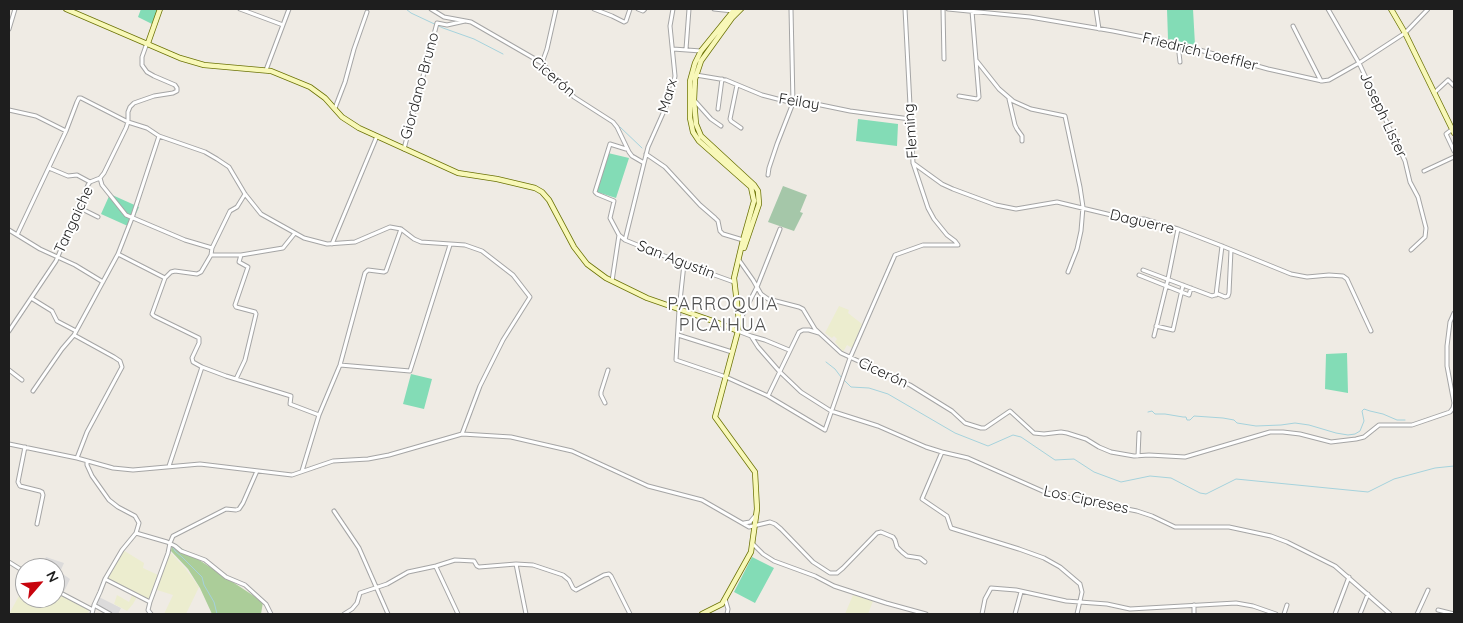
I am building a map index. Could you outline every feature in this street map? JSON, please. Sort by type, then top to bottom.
[{"type":"main road","points":[[66,9],[180,58],[204,65],[266,70],[310,87],[325,98],[350,123],[404,149],[461,174],[497,179],[535,188],[542,192],[549,200],[574,248],[587,264],[612,281],[647,298],[738,331]]},
{"type":"main road","points":[[148,43],[160,9]]},
{"type":"main road","points":[[1391,9],[1454,130]]},
{"type":"main road","points":[[736,10],[701,51],[695,63],[694,100],[696,124],[701,136],[754,185],[758,192],[759,204],[757,211],[739,258]]},
{"type":"main road","points":[[702,614],[722,604],[751,552],[757,510],[755,472],[715,417],[738,331],[739,321],[734,282],[743,240],[753,207],[753,194],[750,187],[702,145],[693,132],[690,118],[689,89],[694,74],[736,10]]},
{"type":"street","points":[[9,29],[14,9]]},
{"type":"street","points":[[240,9],[284,25]]},
{"type":"street","points":[[266,70],[289,9]]},
{"type":"street","name":"Cicerón","points":[[431,9],[444,17],[465,20],[542,64],[574,97],[615,124],[630,154],[644,163]]},
{"type":"street","points":[[542,64],[556,9]]},
{"type":"street","points":[[594,9],[625,22],[630,9]]},
{"type":"street","points":[[638,9],[643,11],[646,9]]},
{"type":"street","name":"Marx","points":[[625,240],[646,154],[672,93],[675,76],[670,26],[673,9]]},
{"type":"street","points":[[686,49],[689,9]]},
{"type":"street","points":[[714,9],[736,10]]},
{"type":"street","points":[[768,175],[776,144],[793,103],[791,9]]},
{"type":"street","name":"Fleming","points":[[850,358],[895,255],[923,245],[958,245],[934,219],[928,208],[913,163],[905,9]]},
{"type":"street","points":[[943,9],[944,58]]},
{"type":"street","name":"Friedrich Loeffler","points":[[948,9],[1030,17],[1178,44],[1254,66],[1310,80],[1322,81]]},
{"type":"street","points":[[1096,9],[1099,29]]},
{"type":"street","name":"Joseph Lister","points":[[1328,9],[1359,63],[1403,155],[1410,182],[1418,197],[1426,234],[1411,250]]},
{"type":"street","points":[[1292,26],[1322,81],[1330,80],[1405,33],[1428,9]]},
{"type":"street","points":[[959,96],[979,98],[972,11]]},
{"type":"street","points":[[334,108],[345,82],[367,12]]},
{"type":"street","name":"Giordano Bruno","points":[[404,149],[436,26],[465,20]]},
{"type":"street","name":"Tangaiche","points":[[9,330],[56,261],[90,182],[100,178],[104,173],[128,122],[128,112],[134,103],[176,91],[177,88],[175,86],[147,72],[142,64],[142,57],[148,43]]},
{"type":"street","points":[[1178,44],[1180,62]]},
{"type":"street","points":[[673,49],[701,51]]},
{"type":"street","points":[[976,60],[1009,98],[1031,108],[1065,116],[1083,207],[1077,249],[1068,272]]},
{"type":"street","name":"Feilay","points":[[694,74],[722,80],[762,95],[793,103],[816,104],[850,111],[910,119]]},
{"type":"street","points":[[718,109],[722,80]]},
{"type":"street","points":[[1434,93],[1448,80],[1454,86]]},
{"type":"street","points":[[737,85],[730,119],[741,128]]},
{"type":"street","points":[[17,235],[66,131],[77,102],[81,98],[128,122],[147,128],[159,136],[205,152],[217,159],[229,167],[245,194],[261,214],[295,233],[320,242],[332,244],[355,242],[390,227],[401,229],[421,242],[465,245],[482,251],[513,276],[530,297],[503,340],[480,386],[462,434]]},
{"type":"street","points":[[1009,98],[1016,129],[1022,136],[1022,141]]},
{"type":"street","points":[[694,100],[711,119],[721,126]]},
{"type":"street","points":[[9,110],[36,116],[66,131]]},
{"type":"street","points":[[1454,130],[1446,134],[1454,151]]},
{"type":"street","points":[[33,391],[75,333],[118,254],[159,136]]},
{"type":"street","points":[[332,244],[378,136]]},
{"type":"street","points":[[612,281],[619,235],[610,218],[615,202],[595,192],[610,144],[628,150]]},
{"type":"street","points":[[646,154],[665,167],[700,205],[718,221],[720,231],[723,234],[743,240]]},
{"type":"street","points":[[1424,171],[1454,157]]},
{"type":"street","name":"Daguerre","points":[[913,163],[942,184],[996,205],[1016,209],[1058,202],[1128,219],[1144,219],[1222,246],[1297,276],[1329,275],[1346,277],[1370,330]]},
{"type":"street","points":[[49,168],[68,176],[77,174],[90,182]]},
{"type":"street","points":[[100,178],[102,185],[126,215],[185,240],[212,248]]},
{"type":"street","points":[[245,194],[236,207],[230,211],[212,248],[211,255],[200,273],[196,275],[172,271],[165,278],[152,314],[198,336],[200,343],[192,359],[193,362],[236,379],[291,396],[290,404],[319,415]]},
{"type":"street","points":[[78,207],[98,217]]},
{"type":"street","points":[[302,471],[319,415],[340,365],[364,273],[368,270],[386,271],[401,229]]},
{"type":"street","points":[[739,321],[757,287],[780,229]]},
{"type":"street","points":[[9,230],[40,249],[57,256],[103,282]]},
{"type":"street","points":[[1154,336],[1167,286],[1178,230]]},
{"type":"street","points":[[211,255],[241,255],[283,248],[295,233]]},
{"type":"street","name":"San Agustin","points":[[619,235],[625,240],[734,282]]},
{"type":"street","points":[[340,365],[410,371],[450,245]]},
{"type":"street","points":[[1216,294],[1222,246]]},
{"type":"street","points":[[1143,270],[1212,296],[1216,294],[1225,296],[1228,295],[1231,250]]},
{"type":"street","points":[[118,254],[165,278]]},
{"type":"street","points":[[236,379],[245,360],[256,314],[235,305],[248,267],[239,262],[241,255]]},
{"type":"street","name":"Cicerón","points":[[739,258],[761,294],[768,299],[799,307],[820,333],[841,353],[910,385],[952,411],[964,423],[985,428],[1010,410],[1034,433],[1067,433],[1086,439],[1111,452],[1126,456],[1138,456]]},
{"type":"street","points":[[684,264],[676,360],[726,377],[768,396],[825,430],[850,358]]},
{"type":"street","points":[[1138,275],[1190,295],[1191,288]]},
{"type":"street","points":[[1156,326],[1173,330],[1183,285]]},
{"type":"street","points":[[31,298],[52,311],[57,321],[120,361],[122,367],[87,432],[77,458]]},
{"type":"street","points":[[1138,434],[1138,456],[1185,458],[1270,432],[1300,434],[1331,442],[1364,437],[1379,425],[1412,425],[1450,412],[1454,405],[1447,366],[1447,346],[1450,322],[1454,313]]},
{"type":"street","points":[[768,396],[799,332],[808,330],[820,333]]},
{"type":"street","points":[[738,331],[789,350]]},
{"type":"street","points":[[678,335],[733,352]]},
{"type":"street","name":"Los Cipreses","points":[[751,336],[779,371],[801,392],[831,411],[878,426],[926,447],[968,458],[1047,494],[1137,511],[1175,527],[1229,527],[1271,536],[1288,542],[1335,566],[1390,614]]},
{"type":"street","points":[[169,466],[202,367]]},
{"type":"street","points":[[9,370],[22,380]]},
{"type":"street","points":[[605,403],[601,392],[608,370]]},
{"type":"street","points":[[9,444],[77,458],[113,468],[133,470],[200,464],[292,475],[333,461],[368,460],[462,434],[511,438],[572,451],[648,486],[702,500],[744,522],[749,527],[770,522],[779,526],[813,562],[830,573],[836,573],[843,568],[877,532],[893,537],[897,547],[907,556],[920,558],[926,562]]},
{"type":"street","points":[[25,447],[18,482],[20,486],[42,492],[37,524]]},
{"type":"street","points":[[942,452],[922,499],[947,516],[951,528],[1019,549],[1055,564],[1080,584],[1082,592],[1077,614]]},
{"type":"street","points":[[65,596],[93,612],[105,579],[122,550],[136,533],[139,523],[137,518],[109,500],[92,476],[88,462]]},
{"type":"street","points":[[151,614],[148,610],[150,602],[174,535],[226,509],[239,509],[257,470]]},
{"type":"street","points":[[744,522],[750,522],[757,510]]},
{"type":"street","points":[[334,511],[359,548],[388,614]]},
{"type":"street","points":[[136,533],[170,543],[182,551],[205,560],[226,577],[245,585],[266,604],[271,614]]},
{"type":"street","points":[[752,544],[774,561],[815,576],[834,586],[886,604],[926,614]]},
{"type":"street","points":[[344,614],[357,603],[360,593],[387,584],[408,572],[454,560],[474,561],[479,567],[519,563],[533,565],[564,575],[569,580],[572,588],[576,590],[609,574],[630,614]]},
{"type":"street","points":[[516,564],[526,614]]},
{"type":"street","points":[[436,566],[458,614]]},
{"type":"street","points":[[1335,614],[1349,577]]},
{"type":"street","points":[[105,579],[150,602]]},
{"type":"street","points":[[982,614],[985,599],[991,588],[1080,603],[1107,604],[1130,610],[1236,602],[1276,614]]},
{"type":"street","points":[[1417,614],[1428,590]]},
{"type":"street","points":[[1015,614],[1022,592]]},
{"type":"street","points":[[1360,614],[1368,594]]},
{"type":"street","points":[[725,599],[728,609],[727,614]]},
{"type":"street","points":[[94,605],[110,614]]},
{"type":"street","points":[[1194,605],[1194,614]]},
{"type":"street","points":[[1284,614],[1287,605]]},
{"type":"street","points":[[1438,610],[1454,614]]},
{"type":"shaded area","points":[[65,576],[70,579],[65,590]]},
{"type":"shaded area","points":[[99,597],[121,608],[118,614],[113,614],[95,604]]},
{"type":"green space","points":[[141,9],[158,9],[152,24],[138,17]]},
{"type":"green space","points":[[1167,9],[1193,9],[1195,45],[1168,39]]},
{"type":"green space","points":[[858,119],[898,124],[897,146],[856,141]]},
{"type":"green space","points":[[608,153],[629,158],[616,198],[597,192]]},
{"type":"green space","points":[[783,186],[807,195],[800,212],[803,213],[794,231],[768,222]]},
{"type":"green space","points":[[110,194],[139,207],[130,227],[101,214]]},
{"type":"green space","points":[[839,306],[849,310],[848,313],[862,324],[852,348],[847,345],[843,352],[835,342],[837,339],[825,333]]},
{"type":"green space","points":[[1347,353],[1348,393],[1325,389],[1326,354]]},
{"type":"green space","points":[[411,374],[432,379],[424,409],[403,404]]},
{"type":"green space","points":[[175,544],[263,602],[261,614],[212,614],[200,588],[188,569],[171,551],[172,545]]},
{"type":"green space","points":[[123,550],[144,563],[143,568],[158,575],[149,601],[138,595],[127,611],[114,604],[117,595],[129,602],[133,593],[106,578]]},
{"type":"green space","points":[[170,552],[199,587],[186,614],[164,614],[173,595],[154,589]]},
{"type":"green space","points":[[752,557],[774,568],[755,603],[734,592]]},
{"type":"green space","points":[[853,595],[873,601],[868,614],[845,614]]},
{"type":"green space","points":[[65,597],[89,610],[88,614],[9,614],[15,603],[15,608],[65,608]]},
{"type":"waterway","points":[[406,9],[443,28],[474,39],[503,54]]},
{"type":"waterway","points":[[620,127],[642,148]]},
{"type":"waterway","points":[[826,362],[841,377]]},
{"type":"waterway","points":[[844,380],[851,387],[869,388],[888,394],[955,433],[988,446],[1013,435],[1021,437],[1055,460],[1074,459],[1094,472],[1121,482],[1150,476],[1171,478],[1200,493],[1206,494],[1236,479],[1368,492],[1394,479],[1435,468],[1454,466]]},
{"type":"waterway","points":[[1148,412],[1152,411],[1155,414],[1186,417],[1187,420],[1194,416],[1223,418],[1234,420],[1237,423],[1256,426],[1295,423],[1348,435],[1360,431],[1364,421],[1362,411],[1364,409],[1397,420],[1405,420]]},
{"type":"waterway","points":[[173,547],[202,577],[204,585],[214,602],[217,614]]},
{"type":"district","name":"PARROQUIA PICAIHUA","points":[[723,315]]}]
